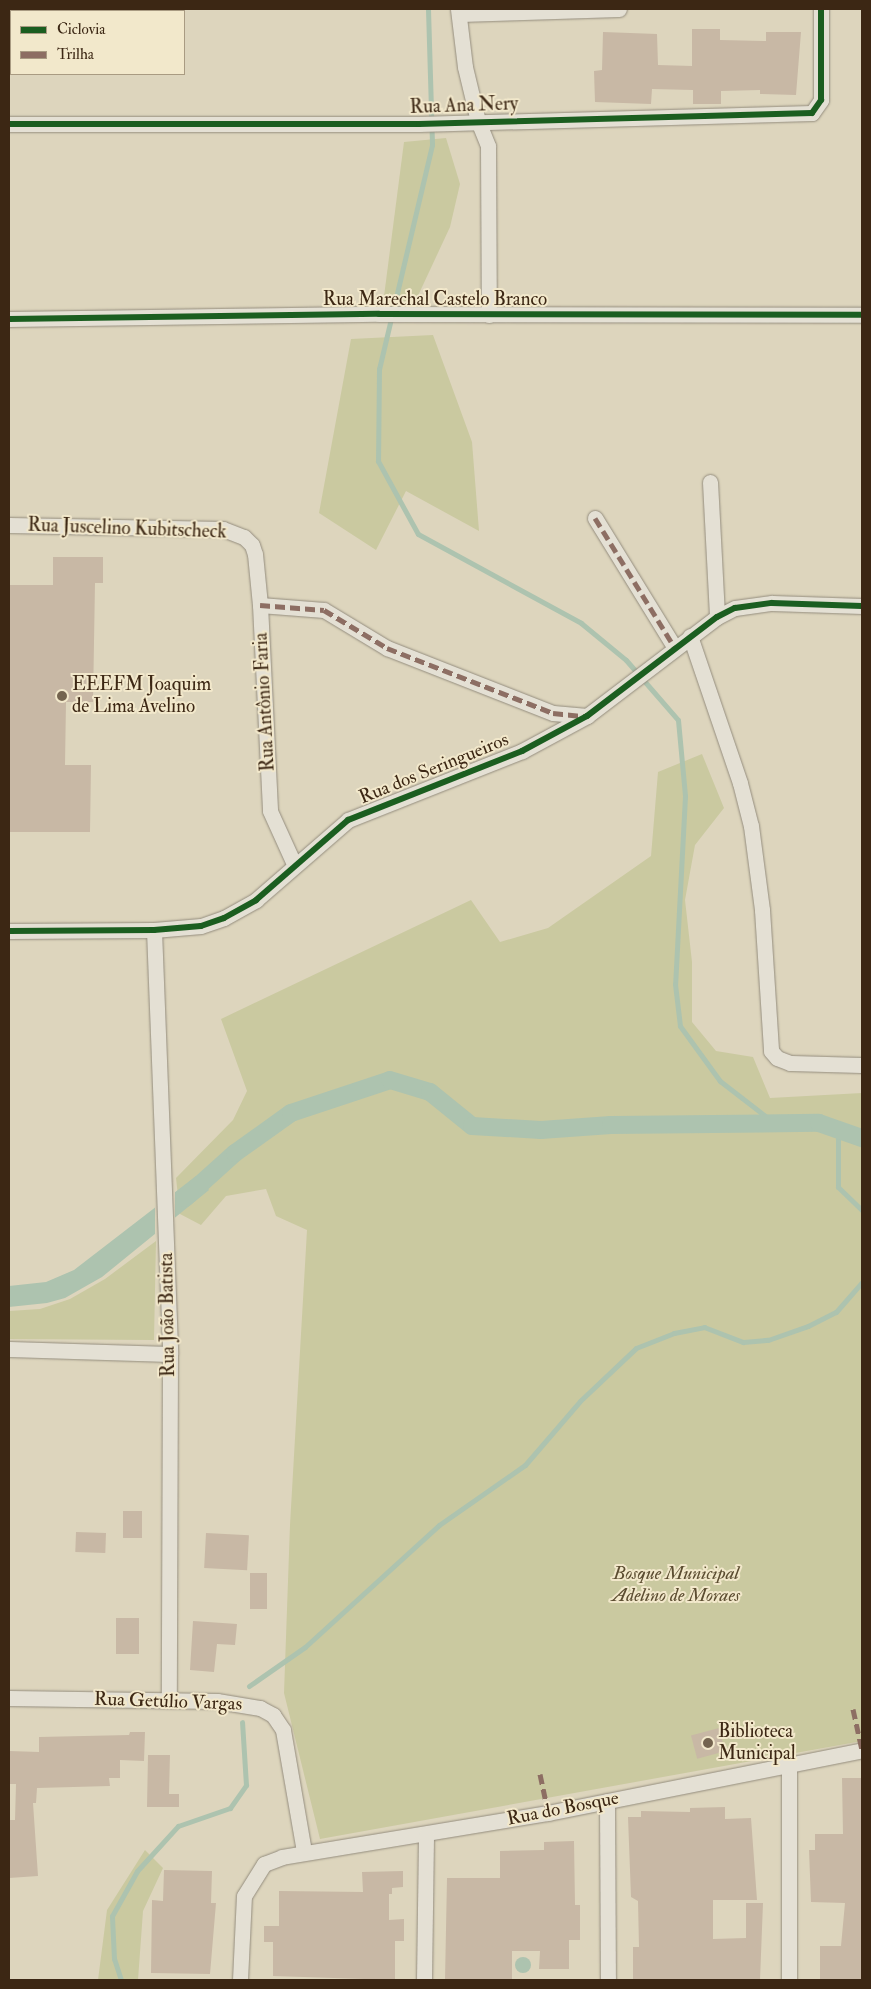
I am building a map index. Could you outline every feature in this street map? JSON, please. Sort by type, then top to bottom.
[{"type":"street","points":[[489,315],[488,146],[478,121],[465,67],[459,11],[619,9]]},
{"type":"street","name":"Rua Ana Nery","points":[[9,124],[419,124],[812,113],[821,100],[820,9]]},
{"type":"street","name":"Rua Marechal Castelo Branco","points":[[9,319],[379,314],[862,315]]},
{"type":"street","points":[[710,482],[717,617]]},
{"type":"street","points":[[595,518],[675,648]]},
{"type":"street","name":"Rua Juscelino Kubitscheck","points":[[9,525],[223,529],[244,537]]},
{"type":"street","name":"Rua Antônio Faria","points":[[244,537],[255,554],[260,605],[270,811],[294,866]]},
{"type":"street","name":"Rua dos Seringueiros","points":[[9,931],[154,930],[200,926],[224,918],[256,900],[348,820],[522,750],[587,716],[658,663],[690,636],[717,617],[735,608],[772,603],[862,606]]},
{"type":"street","points":[[260,605],[324,610],[387,648],[553,713],[587,716]]},
{"type":"street","points":[[690,636],[740,783],[751,826],[762,910],[771,1051],[777,1058],[790,1063],[862,1065]]},
{"type":"street","name":"Rua João Batista","points":[[154,930],[170,1354],[169,1700]]},
{"type":"street","points":[[9,1349],[170,1354]]},
{"type":"street","name":"Rua Getúlio Vargas","points":[[9,1698],[232,1702],[260,1708],[273,1715],[286,1740],[304,1851]]},
{"type":"street","name":"Rua do Bosque","points":[[240,1980],[244,1896],[264,1864],[304,1851],[426,1834],[789,1766],[862,1750]]},
{"type":"street","points":[[789,1766],[789,1980]]},
{"type":"street","points":[[607,1801],[608,1980]]},
{"type":"street","points":[[424,1980],[426,1834]]},
{"type":"green space","points":[[446,138],[460,184],[450,227],[416,300],[383,304],[404,142]]},
{"type":"green space","points":[[433,335],[472,442],[479,531],[406,491],[376,550],[319,513],[351,339]]},
{"type":"green space","name":"Bosque Municipal Adelino de Moraes","points":[[702,754],[724,808],[695,845],[685,900],[692,962],[692,1022],[716,1051],[753,1057],[770,1098],[862,1093],[862,1741],[320,1839],[284,1693],[290,1525],[307,1230],[276,1216],[266,1189],[226,1196],[201,1225],[180,1214],[176,1178],[233,1120],[247,1091],[221,1019],[471,900],[500,942],[548,928],[651,856],[658,772]]},
{"type":"green space","points":[[156,1241],[154,1340],[9,1339],[9,1311],[40,1309],[70,1299],[105,1279]]},
{"type":"green space","points":[[145,1850],[163,1868],[143,1911],[138,1980],[98,1980],[107,1910]]},
{"type":"shaded area","points":[[196,1176],[209,1190],[102,1277],[65,1298],[47,1303],[9,1307],[9,1286],[46,1282],[74,1270]]},
{"type":"shaded area","points":[[523,1957],[529,1959],[531,1965],[529,1971],[523,1973],[517,1971],[515,1965],[517,1959]]},
{"type":"pier","points":[[175,1191],[175,1222],[155,1238],[155,1206]]},
{"type":"building","points":[[692,29],[720,29],[720,40],[766,41],[766,32],[801,32],[796,95],[760,94],[760,90],[721,91],[721,104],[693,104],[693,90],[652,89],[651,104],[595,102],[594,71],[602,70],[603,32],[657,34],[658,65],[692,66]]},
{"type":"building","name":"EEEFM Joaquim de Lima Avelino","points":[[53,557],[103,557],[103,583],[95,583],[93,702],[66,702],[65,765],[91,765],[90,832],[9,832],[9,585],[53,585]]},
{"type":"building","points":[[123,1511],[142,1511],[142,1538],[123,1538]]},
{"type":"building","points":[[76,1532],[106,1533],[105,1553],[75,1552]]},
{"type":"building","points":[[206,1533],[249,1535],[247,1570],[204,1568]]},
{"type":"building","points":[[250,1573],[267,1573],[267,1609],[250,1609]]},
{"type":"building","points":[[116,1618],[139,1618],[139,1654],[116,1654]]},
{"type":"building","points":[[193,1621],[237,1624],[235,1645],[217,1644],[214,1672],[190,1670]]},
{"type":"building","name":"Biblioteca Municipal","points":[[719,1728],[725,1751],[697,1759],[691,1736]]},
{"type":"building","points":[[130,1732],[145,1732],[144,1761],[120,1760],[120,1778],[109,1778],[110,1786],[37,1788],[36,1803],[33,1803],[38,1876],[9,1878],[9,1820],[15,1820],[16,1784],[9,1784],[9,1751],[39,1752],[39,1737],[129,1735]]},
{"type":"building","points":[[148,1755],[170,1755],[169,1794],[179,1794],[179,1807],[147,1807]]},
{"type":"building","points":[[842,1778],[862,1778],[861,1980],[820,1980],[820,1946],[841,1946],[845,1903],[811,1902],[809,1850],[815,1850],[815,1834],[843,1834]]},
{"type":"building","points":[[725,1807],[725,1819],[751,1818],[757,1900],[713,1900],[713,1939],[746,1938],[746,1903],[763,1903],[760,1980],[633,1980],[633,1947],[639,1947],[638,1901],[631,1897],[628,1817],[641,1817],[641,1811],[690,1812],[690,1808]]},
{"type":"building","points":[[574,1841],[575,1905],[580,1905],[580,1940],[569,1940],[569,1969],[539,1969],[540,1951],[512,1951],[512,1980],[445,1980],[447,1878],[500,1878],[500,1851],[544,1850],[544,1842]]},
{"type":"building","points":[[164,1870],[212,1871],[211,1903],[216,1903],[210,1974],[151,1973],[152,1900],[163,1901]]},
{"type":"building","points":[[403,1871],[403,1887],[392,1888],[392,1894],[389,1894],[389,1920],[404,1919],[404,1941],[395,1941],[395,1980],[273,1976],[273,1942],[264,1942],[264,1926],[279,1926],[279,1891],[363,1892],[362,1872]]},
{"type":"waterway","points":[[428,9],[432,145],[379,369],[378,461],[418,534],[581,623],[626,660],[678,720],[685,796],[675,984],[680,1026],[720,1081],[777,1125]]},
{"type":"waterway","points":[[185,1198],[235,1153],[291,1113],[390,1080],[430,1092],[472,1126],[541,1130],[611,1125],[819,1123],[862,1138]]},
{"type":"waterway","points":[[845,1132],[838,1139],[838,1187],[862,1210]]},
{"type":"waterway","points":[[249,1686],[305,1647],[439,1525],[525,1465],[580,1401],[636,1348],[674,1333],[704,1327],[743,1342],[768,1340],[808,1326],[836,1312],[862,1282]]},
{"type":"waterway","points":[[121,1980],[114,1959],[112,1916],[137,1871],[178,1826],[230,1808],[246,1785],[242,1722]]},
{"type":"marked path","points":[[595,518],[675,648]]},
{"type":"marked path","points":[[260,605],[324,610],[387,648],[553,713],[584,716]]},
{"type":"marked path","points":[[853,1709],[862,1750]]},
{"type":"marked path","points":[[540,1774],[548,1813]]},
{"type":"cycle path","points":[[9,124],[419,124],[812,113],[821,100],[821,9]]},
{"type":"cycle path","points":[[9,319],[379,314],[862,315]]},
{"type":"cycle path","points":[[9,931],[154,930],[201,926],[224,918],[256,900],[348,820],[522,751],[587,716],[717,617],[735,608],[772,603],[862,606]]},
{"type":"place","name":"EEEFM Joaquim de Lima Avelino","points":[[62,696]]},
{"type":"place","name":"Biblioteca Municipal","points":[[708,1743]]}]
